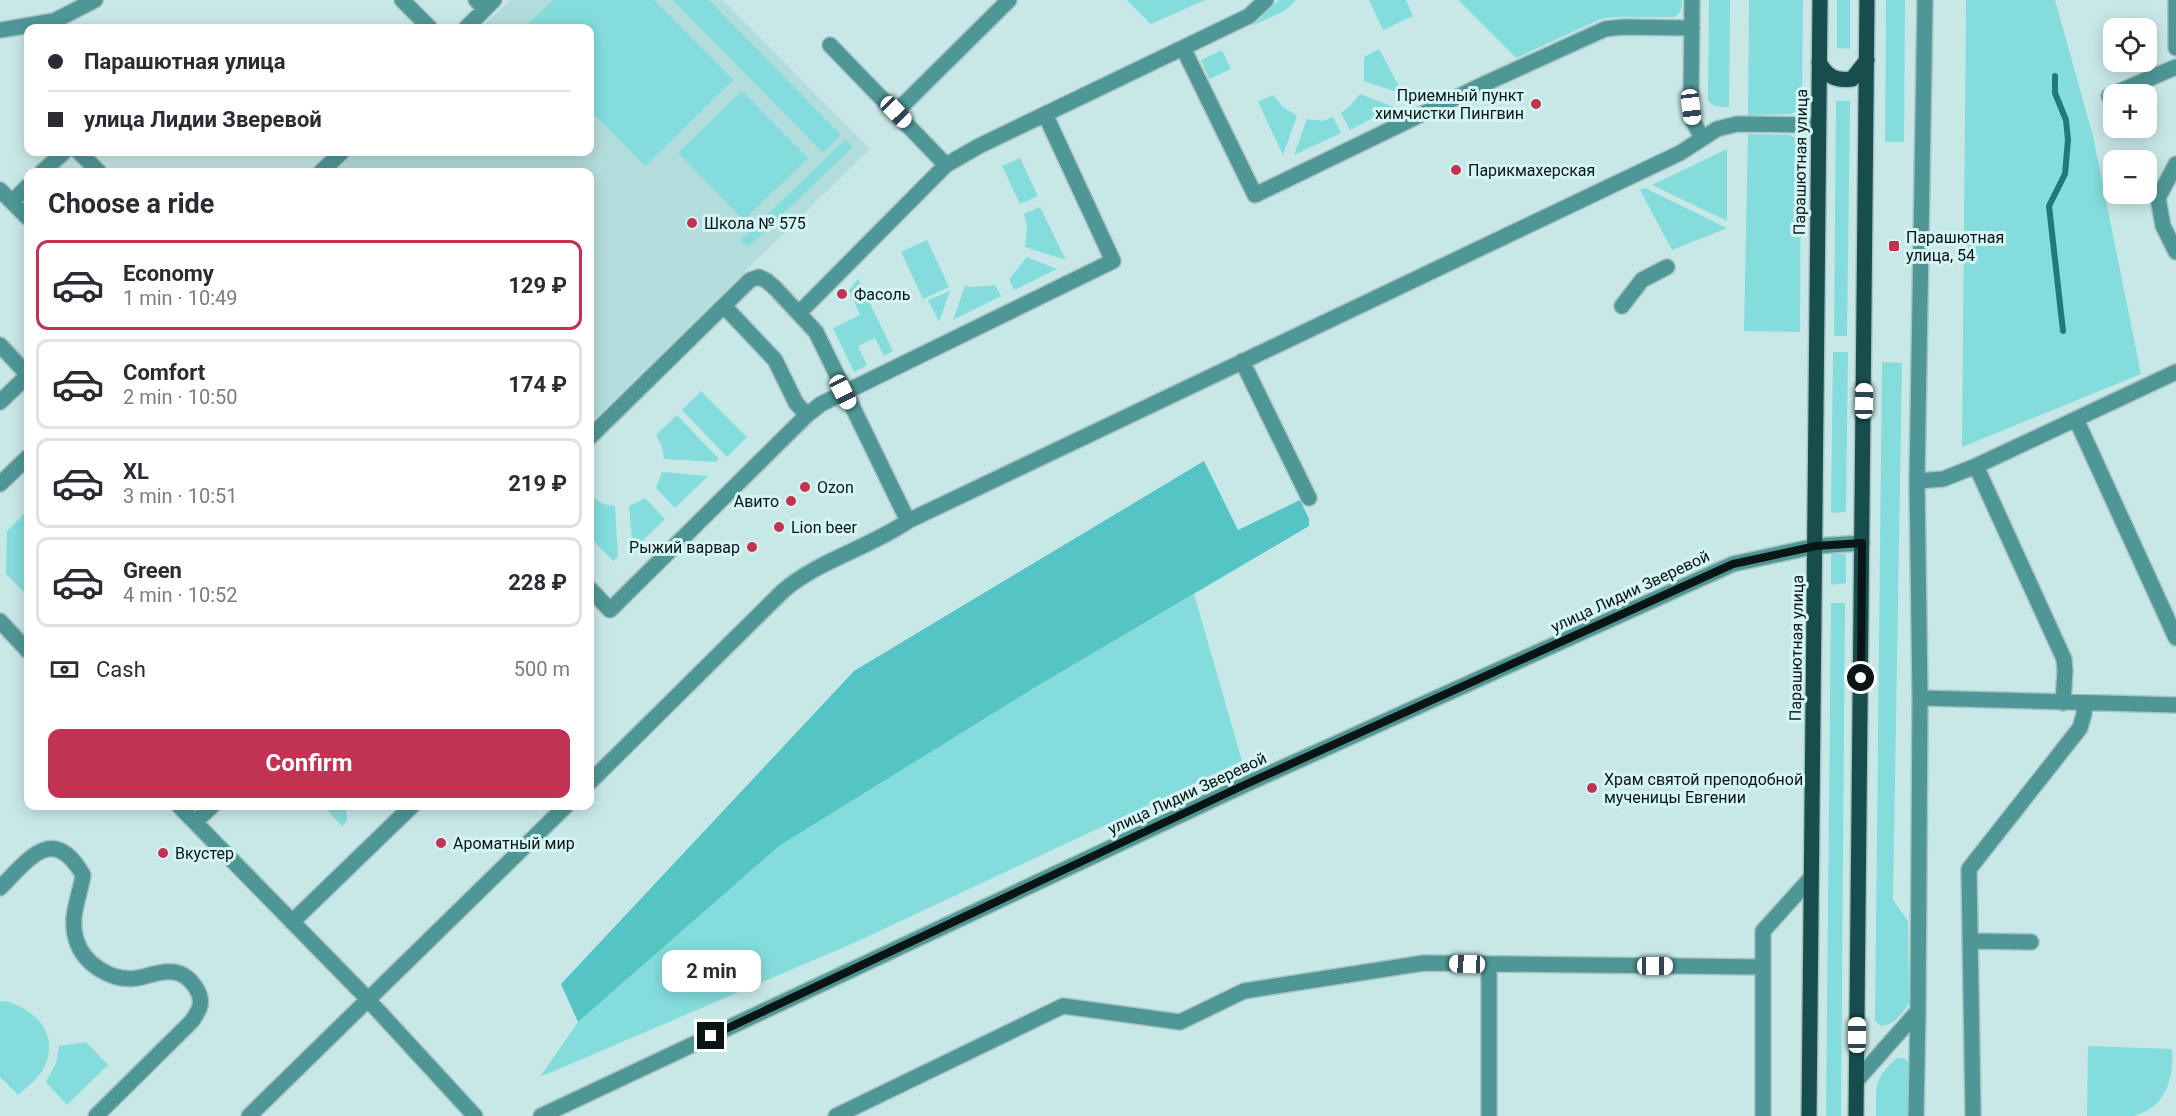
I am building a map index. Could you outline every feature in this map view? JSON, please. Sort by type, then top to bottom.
[{"type":"main road","name":"Парашютная улица","points":[[1809,1116],[1820,0]]},
{"type":"main road","points":[[1856,1116],[1868,0]]},
{"type":"main road","points":[[1819,62],[1825,72],[1833,78],[1842,80],[1852,79],[1867,60]]},
{"type":"street","points":[[36,24],[54,21],[95,0]]},
{"type":"street","points":[[402,0],[426,24]]},
{"type":"street","points":[[896,112],[1009,0]]},
{"type":"street","points":[[799,313],[946,165],[979,146],[1249,16],[1266,0]]},
{"type":"street","points":[[1692,0],[1691,107],[1693,121],[1702,138]]},
{"type":"street","points":[[1916,1116],[1920,698],[1917,481],[1925,0]]},
{"type":"street","points":[[2176,0],[2176,48]]},
{"type":"street","points":[[469,24],[485,3]]},
{"type":"street","points":[[0,30],[24,26]]},
{"type":"street","points":[[1183,48],[1255,195],[1598,32],[1623,27],[1692,28]]},
{"type":"street","points":[[830,45],[946,165]]},
{"type":"street","points":[[2137,84],[2176,67]]},
{"type":"street","points":[[594,593],[610,610],[807,415],[821,404],[1113,261],[1045,114]]},
{"type":"street","points":[[594,778],[794,582],[807,573],[886,536],[908,521],[1680,153],[1717,129],[1737,124],[1818,124]]},
{"type":"street","points":[[46,168],[60,156]]},
{"type":"street","points":[[83,156],[95,168]]},
{"type":"street","points":[[325,168],[338,156]]},
{"type":"street","points":[[2176,164],[2158,198],[2163,226],[2176,252]]},
{"type":"street","points":[[0,190],[24,214]]},
{"type":"street","points":[[12,202],[24,190]]},
{"type":"street","points":[[1622,306],[1642,280],[1667,267]]},
{"type":"street","points":[[594,433],[750,280],[759,277],[767,281],[816,332],[843,392],[908,521]]},
{"type":"street","points":[[724,306],[775,360],[796,403],[807,415]]},
{"type":"street","points":[[0,345],[24,371]]},
{"type":"street","points":[[1242,362],[1309,498]]},
{"type":"street","points":[[1917,481],[1943,479],[1976,466],[2176,372]]},
{"type":"street","points":[[0,402],[24,379]]},
{"type":"street","points":[[2076,419],[2176,638]]},
{"type":"street","points":[[0,484],[24,461]]},
{"type":"street","points":[[1976,466],[2064,659],[2063,703]]},
{"type":"street","name":"улица Лидии Зверевой","points":[[541,1116],[1242,786],[1733,564],[1816,546],[1862,543]]},
{"type":"street","points":[[0,621],[24,647]]},
{"type":"street","points":[[1920,698],[2176,705]]},
{"type":"street","points":[[1973,1116],[1972,941],[1969,869],[2080,728],[2085,714],[2084,704]]},
{"type":"street","points":[[183,810],[368,1000],[474,1116]]},
{"type":"street","points":[[195,822],[208,810]]},
{"type":"street","points":[[292,922],[408,810]]},
{"type":"street","points":[[249,1116],[562,810]]},
{"type":"street","points":[[0,888],[33,856],[44,849],[61,850],[74,860],[83,875],[73,915],[76,940],[89,962],[111,976],[135,978],[159,972],[176,972],[191,981],[200,995],[200,1008],[192,1021],[96,1116]]},
{"type":"street","points":[[1763,1116],[1763,931],[1810,879]]},
{"type":"street","points":[[1972,941],[2031,942]]},
{"type":"street","points":[[836,1116],[1063,1006],[1180,1022],[1244,991],[1424,963],[1763,967]]},
{"type":"street","points":[[1489,964],[1489,1116]]},
{"type":"street","points":[[1857,1080],[1918,1011]]},
{"type":"shaded area","name":"Школа № 575","points":[[510,0],[723,0],[870,149],[594,419],[594,168],[339,168],[352,156],[594,156],[594,24],[485,24]]},
{"type":"shaded area","points":[[553,0],[654,0],[733,80],[645,166],[594,114],[594,24],[528,24]]},
{"type":"shaded area","points":[[673,0],[709,0],[841,135],[823,153]]},
{"type":"shaded area","points":[[1127,0],[1205,0],[1151,24]]},
{"type":"shaded area","points":[[1279,0],[1296,0],[1286,10],[1252,26]]},
{"type":"shaded area","points":[[1369,0],[1406,0],[1413,16],[1383,30]]},
{"type":"shaded area","points":[[1458,0],[1682,0],[1682,5],[1681,10],[1674,17],[1601,19],[1516,58]]},
{"type":"shaded area","points":[[1709,0],[1730,0],[1729,107],[1714,106],[1708,100]]},
{"type":"shaded area","points":[[1749,0],[1803,0],[1802,108],[1791,114],[1748,115]]},
{"type":"shaded area","points":[[1837,0],[1850,0],[1850,49],[1837,48]]},
{"type":"shaded area","points":[[1886,0],[1905,0],[1904,142],[1885,142]]},
{"type":"shaded area","points":[[1966,0],[2055,0],[2093,136],[2103,186],[2103,204],[2107,204],[2141,374],[1962,447]]},
{"type":"shaded area","points":[[1379,49],[1403,94],[1364,81],[1364,57]]},
{"type":"shaded area","points":[[1222,50],[1231,69],[1209,79],[1201,60]]},
{"type":"shaded area","points":[[742,91],[808,158],[744,220],[678,153]]},
{"type":"shaded area","points":[[1360,94],[1394,107],[1350,130],[1341,113]]},
{"type":"shaded area","points":[[1273,95],[1283,107],[1297,116],[1283,155],[1258,102]]},
{"type":"shaded area","points":[[1836,101],[1850,101],[1847,336],[1834,336]]},
{"type":"shaded area","points":[[1333,117],[1341,133],[1294,155],[1307,119],[1323,121]]},
{"type":"shaded area","points":[[1748,134],[1789,135],[1801,140],[1800,332],[1744,331]]},
{"type":"shaded area","points":[[846,139],[853,147],[748,247],[741,240]]},
{"type":"shaded area","points":[[1727,149],[1727,221],[1652,185]]},
{"type":"shaded area","points":[[1020,158],[1038,196],[1020,204],[1002,166]]},
{"type":"shaded area","points":[[1645,188],[1727,228],[1672,250],[1640,190]]},
{"type":"shaded area","points":[[1040,207],[1066,260],[1025,247],[1027,226],[1024,214]]},
{"type":"shaded area","points":[[927,240],[949,287],[923,299],[901,252]]},
{"type":"shaded area","points":[[1027,257],[1057,269],[1014,290],[1009,279]]},
{"type":"shaded area","points":[[858,279],[893,351],[884,356],[875,338],[858,346],[867,365],[854,372],[833,328],[860,315],[849,290]]},
{"type":"shaded area","points":[[995,285],[1001,296],[953,320],[965,286]]},
{"type":"shaded area","points":[[950,291],[939,322],[928,300]]},
{"type":"shaded area","points":[[1833,352],[1848,352],[1846,512],[1831,513]]},
{"type":"shaded area","points":[[1882,362],[1902,363],[1893,900],[1908,921],[1909,1003],[1894,1021],[1881,1026],[1875,1021]]},
{"type":"shaded area","points":[[701,391],[747,437],[727,457],[682,410]]},
{"type":"shaded area","points":[[677,415],[719,459],[716,462],[664,459],[662,447],[656,435]]},
{"type":"shaded area","points":[[1204,461],[1238,530],[1300,500],[1309,519],[1309,526],[1034,688],[779,846],[578,1022],[561,984],[854,671]]},
{"type":"shaded area","points":[[662,472],[708,476],[675,508],[656,488]]},
{"type":"shaded area","points":[[594,498],[603,504],[615,506],[618,557],[613,561],[594,541]]},
{"type":"shaded area","points":[[645,498],[665,519],[633,550],[629,506]]},
{"type":"shaded area","points":[[24,514],[24,592],[6,574],[7,531]]},
{"type":"shaded area","points":[[1831,554],[1846,554],[1846,583],[1831,585]]},
{"type":"shaded area","points":[[1194,594],[1242,761],[856,942],[540,1077],[578,1022],[779,846],[1034,688]]},
{"type":"shaded area","points":[[1831,603],[1845,603],[1841,1116],[1826,1116]]},
{"type":"shaded area","points":[[327,810],[346,810],[347,821],[342,826]]},
{"type":"shaded area","points":[[5,1001],[26,1010],[35,1017],[47,1034],[49,1045],[44,1068],[36,1079],[18,1095],[0,1077],[0,1002]]},
{"type":"shaded area","points":[[86,1042],[108,1065],[67,1105],[46,1082],[56,1063],[59,1046]]},
{"type":"shaded area","points":[[2088,1046],[2172,1049],[2170,1080],[2161,1098],[2145,1111],[2134,1116],[2087,1116]]},
{"type":"shaded area","points":[[1897,1058],[1904,1058],[1910,1064],[1909,1116],[1876,1116],[1876,1097],[1880,1078]]},
{"type":"waterway","points":[[2055,76],[2055,93],[2066,120],[2068,140],[2065,174],[2049,206],[2063,331]]},
{"type":"place","name":"Приемный пункт химчистки Пингвин","points":[[1536,104]]},
{"type":"place","name":"Парикмахерская","points":[[1456,170]]},
{"type":"place","name":"Школа № 575","points":[[692,223]]},
{"type":"place","name":"Парашютная улица, 54","points":[[1894,246]]},
{"type":"place","name":"Фасоль","points":[[842,294]]},
{"type":"place","name":"Ozon","points":[[805,487]]},
{"type":"place","name":"Авито","points":[[791,501]]},
{"type":"place","name":"Lion beer","points":[[779,527]]},
{"type":"place","name":"Рыжий варвар","points":[[752,547]]},
{"type":"place","name":"Храм святой преподобной мученицы Евгении","points":[[1592,788]]},
{"type":"place","name":"Ароматный мир","points":[[441,843]]},
{"type":"place","name":"Вкустер","points":[[163,853]]},
{"type":"route","points":[[711,1036],[1242,786],[1733,564],[1816,546],[1862,543],[1861,678]]}]
